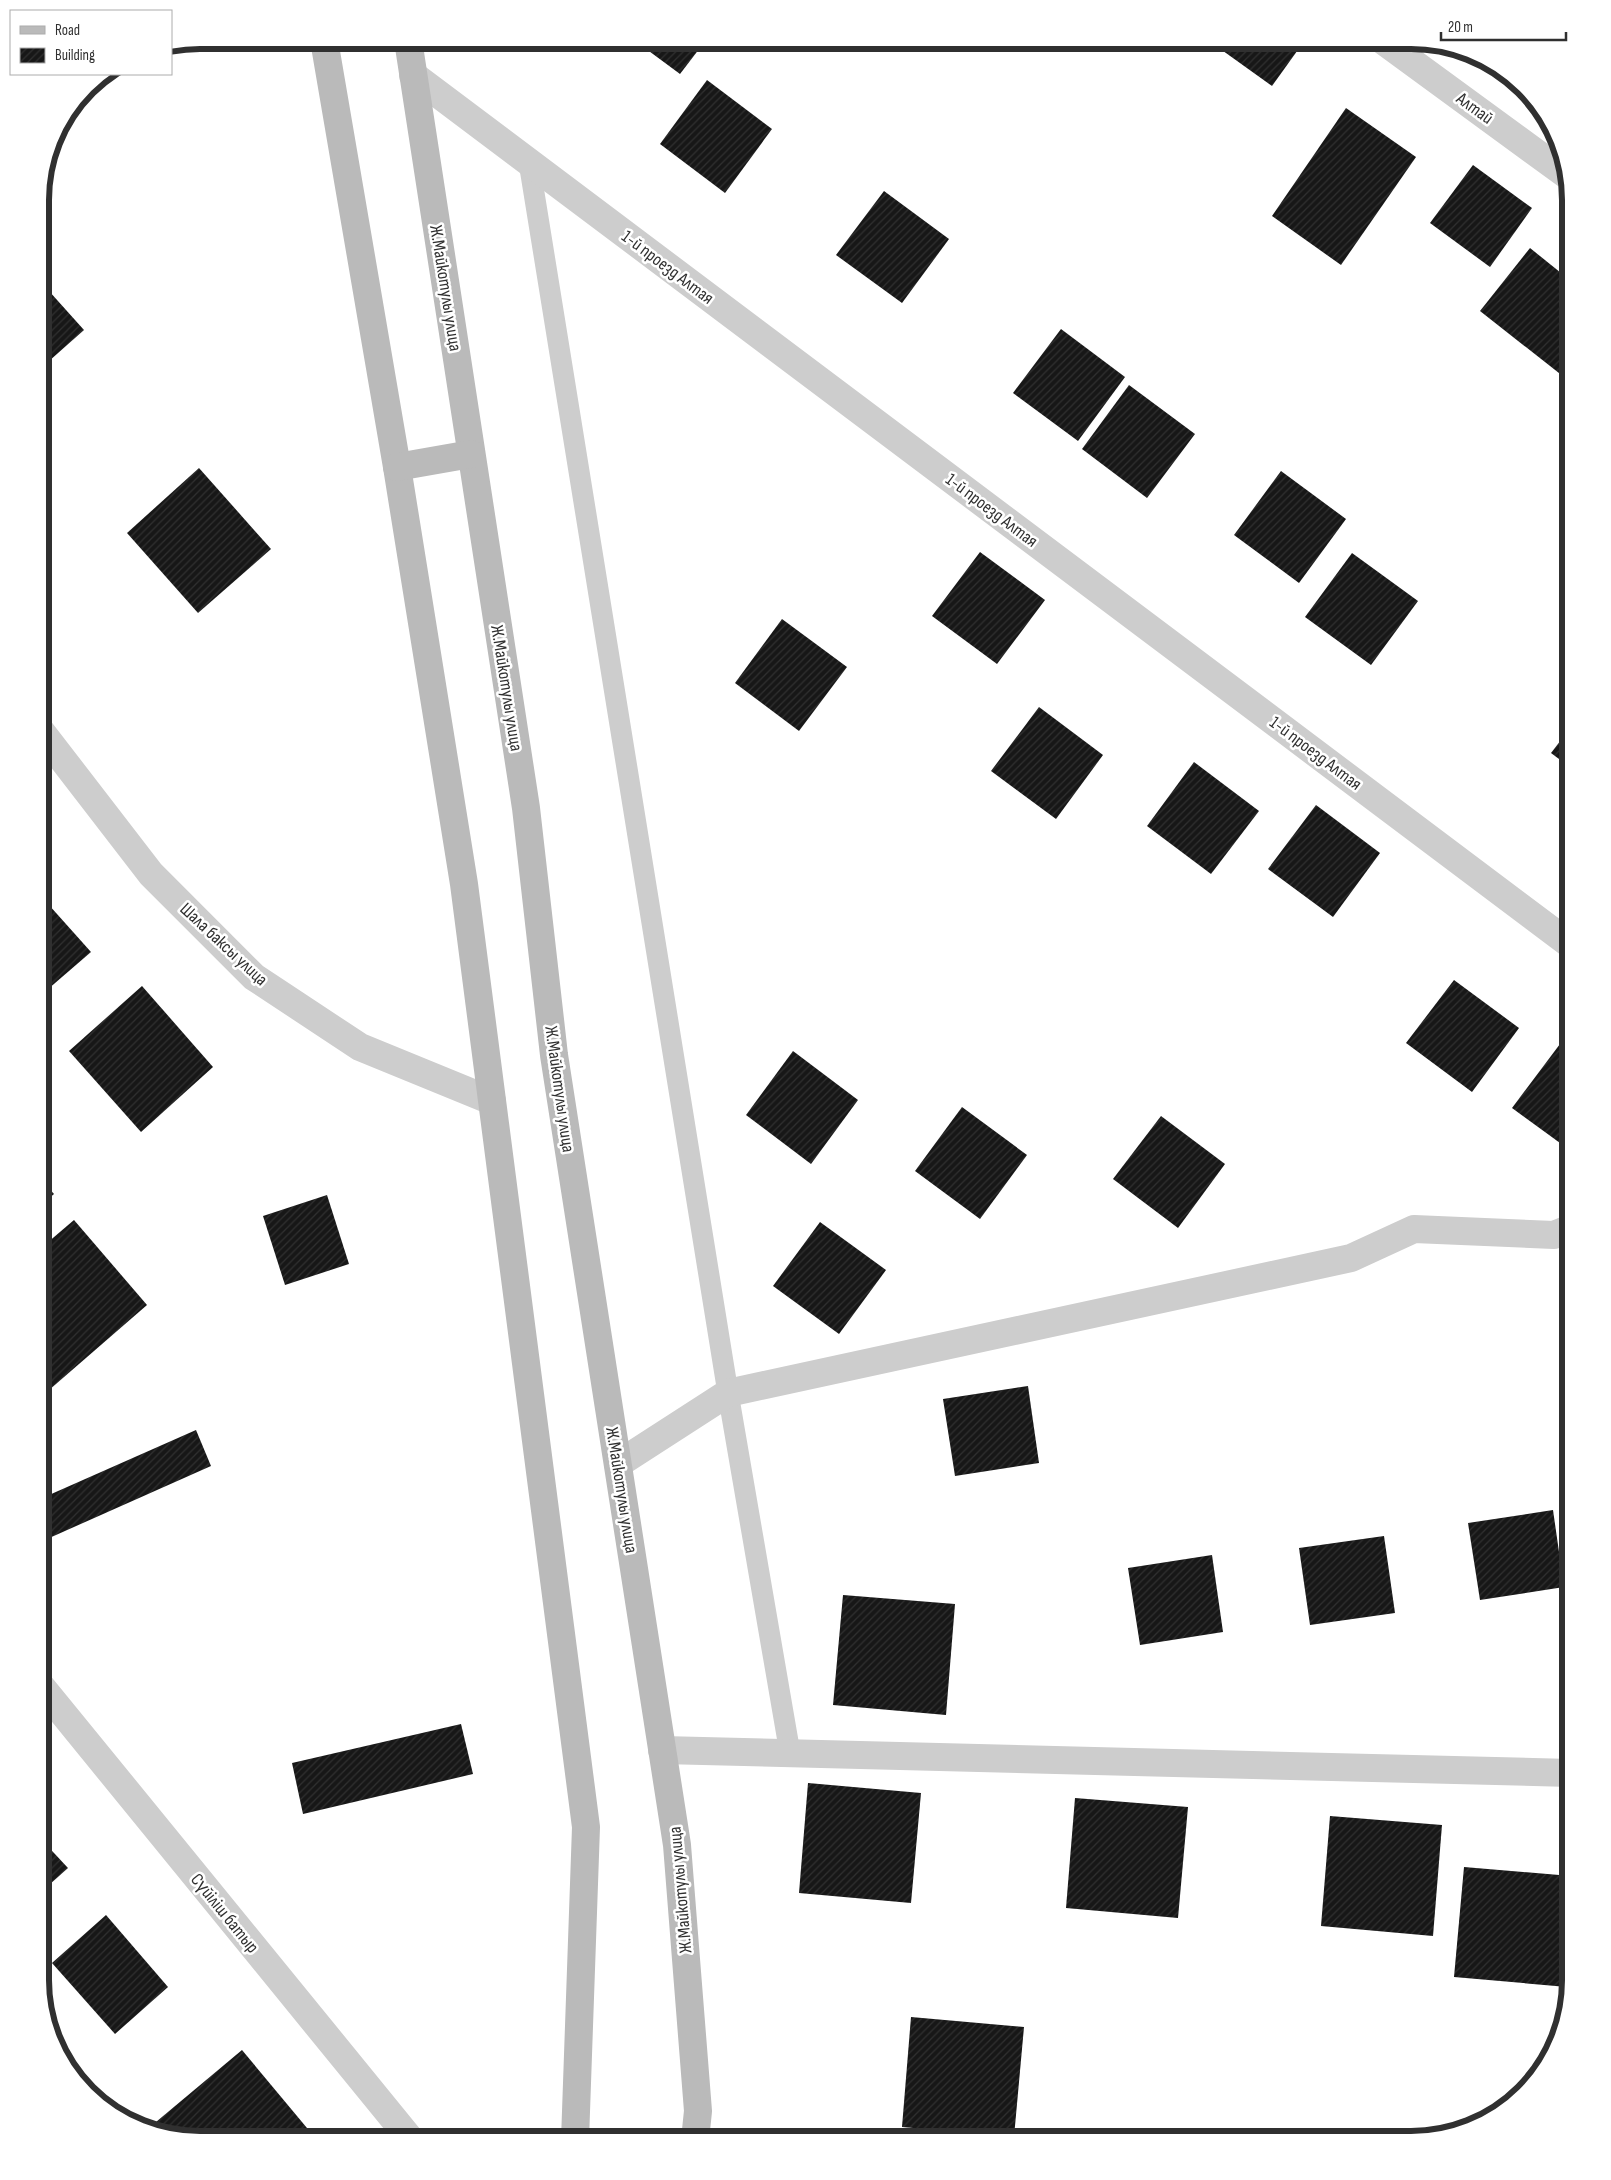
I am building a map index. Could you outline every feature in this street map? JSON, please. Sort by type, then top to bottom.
[{"type":"street","points":[[326,49],[398,467],[464,884],[586,1827],[575,2131]]},
{"type":"street","name":"Ж.Майкотулы улица","points":[[409,49],[526,808],[554,1055],[677,1845],[698,2111],[696,2131]]},
{"type":"street","name":"Алтай","points":[[1394,49],[1559,169]]},
{"type":"street","name":"1-й проезд Алтая","points":[[413,75],[1562,937]]},
{"type":"street","points":[[398,467],[471,454]]},
{"type":"street","name":"Шала баксы улица","points":[[49,742],[151,874],[254,977],[360,1047],[492,1101]]},
{"type":"street","points":[[618,1464],[728,1393],[1352,1258],[1414,1229],[1554,1235],[1562,1232]]},
{"type":"street","name":"Сүйіліш батыр","points":[[49,1697],[404,2131]]},
{"type":"street","points":[[662,1750],[1562,1773]]},
{"type":"lane","points":[[529,162],[728,1393],[790,1753]]},
{"type":"building","points":[[646,49],[699,49],[680,74]]},
{"type":"building","points":[[1220,49],[1299,49],[1272,86]]},
{"type":"building","points":[[707,80],[772,129],[725,193],[660,144]]},
{"type":"building","points":[[1346,108],[1416,157],[1341,265],[1272,216]]},
{"type":"building","points":[[1473,165],[1532,208],[1490,267],[1430,223]]},
{"type":"building","points":[[884,191],[949,239],[902,303],[836,255]]},
{"type":"building","points":[[1530,248],[1562,274],[1562,375],[1480,311]]},
{"type":"building","points":[[49,291],[84,330],[49,361]]},
{"type":"building","points":[[1061,329],[1125,377],[1078,441],[1013,393]]},
{"type":"building","points":[[1129,385],[1195,434],[1147,498],[1082,449]]},
{"type":"building","points":[[199,468],[271,549],[198,613],[127,533]]},
{"type":"building","points":[[1281,471],[1346,519],[1299,583],[1234,535]]},
{"type":"building","points":[[980,552],[1045,600],[997,664],[932,616]]},
{"type":"building","points":[[1352,553],[1418,601],[1371,665],[1305,617]]},
{"type":"building","points":[[782,619],[847,667],[799,731],[735,683]]},
{"type":"building","points":[[1039,707],[1103,755],[1056,819],[991,771]]},
{"type":"building","points":[[1562,739],[1562,761],[1551,753]]},
{"type":"building","points":[[1194,762],[1259,811],[1211,874],[1147,826]]},
{"type":"building","points":[[1316,805],[1380,853],[1333,917],[1268,869]]},
{"type":"building","points":[[49,905],[91,952],[49,988]]},
{"type":"building","points":[[1454,980],[1519,1028],[1472,1092],[1406,1043]]},
{"type":"building","points":[[142,986],[213,1067],[141,1132],[69,1051]]},
{"type":"building","points":[[1560,1044],[1562,1045],[1562,1144],[1512,1108]]},
{"type":"building","points":[[793,1051],[858,1100],[811,1164],[746,1115]]},
{"type":"building","points":[[962,1107],[1027,1155],[980,1219],[915,1171]]},
{"type":"building","points":[[1161,1116],[1225,1164],[1178,1228],[1113,1179]]},
{"type":"building","points":[[49,1188],[54,1194],[49,1198]]},
{"type":"building","points":[[327,1195],[349,1264],[285,1285],[263,1216]]},
{"type":"building","points":[[74,1220],[147,1305],[49,1390],[49,1241]]},
{"type":"building","points":[[820,1222],[886,1270],[839,1334],[773,1286]]},
{"type":"building","points":[[1028,1386],[1039,1463],[955,1476],[943,1399]]},
{"type":"building","points":[[196,1430],[211,1466],[49,1538],[49,1495]]},
{"type":"building","points":[[1553,1510],[1562,1573],[1562,1587],[1480,1600],[1468,1523]]},
{"type":"building","points":[[1384,1536],[1395,1613],[1310,1625],[1299,1548]]},
{"type":"building","points":[[1212,1555],[1223,1632],[1140,1645],[1128,1568]]},
{"type":"building","points":[[843,1595],[955,1604],[946,1715],[833,1705]]},
{"type":"building","points":[[461,1724],[473,1774],[303,1814],[292,1763]]},
{"type":"building","points":[[808,1783],[921,1793],[911,1903],[799,1893]]},
{"type":"building","points":[[1075,1798],[1188,1807],[1178,1918],[1066,1908]]},
{"type":"building","points":[[1330,1816],[1442,1825],[1433,1936],[1321,1926]]},
{"type":"building","points":[[49,1848],[68,1868],[49,1885]]},
{"type":"building","points":[[1464,1867],[1562,1875],[1562,1987],[1454,1977]]},
{"type":"building","points":[[106,1915],[168,1987],[115,2034],[52,1963]]},
{"type":"building","points":[[911,2017],[1024,2027],[1015,2131],[947,2131],[902,2127]]},
{"type":"building","points":[[242,2050],[310,2131],[200,2131],[180,2130],[154,2124]]}]
